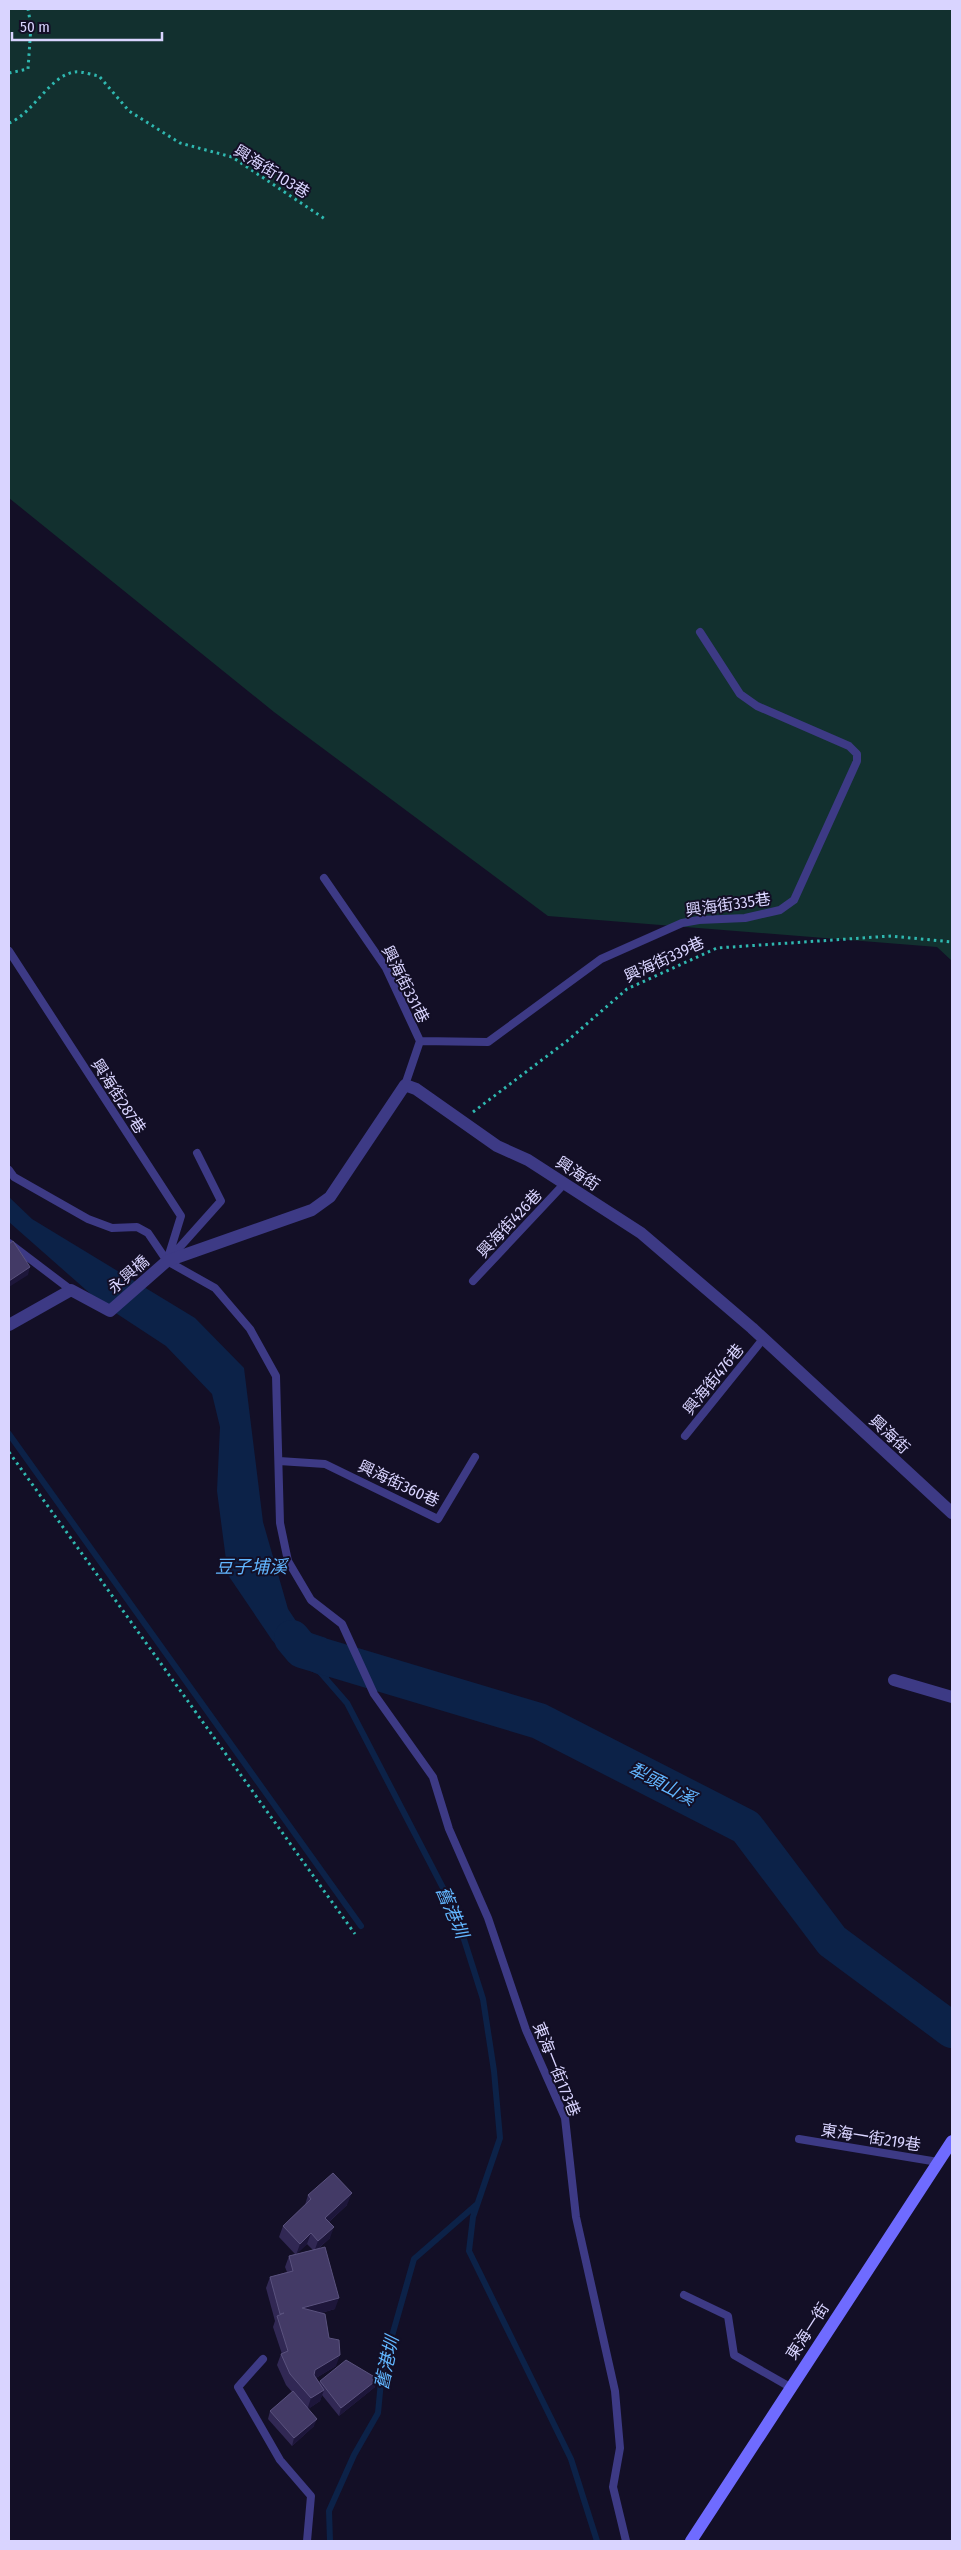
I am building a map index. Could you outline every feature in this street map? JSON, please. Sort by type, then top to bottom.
[{"type":"street","name":"興海街","points":[[405,1085],[416,1089],[497,1146],[528,1160],[641,1233],[763,1339],[952,1513]]},
{"type":"street","points":[[167,1261],[312,1210],[330,1197],[405,1085]]},
{"type":"street","name":"永興橋","points":[[70,1290],[110,1311],[167,1261]]},
{"type":"street","points":[[9,1325],[70,1290]]},
{"type":"street","points":[[894,1680],[952,1697]]},
{"type":"street","name":"東海一街","points":[[691,2541],[952,2141]]},
{"type":"lane","name":"興海街335巷","points":[[420,1041],[488,1042],[601,959],[682,923],[699,920],[745,918],[780,910],[794,900],[857,761],[857,754],[849,746],[756,706],[740,694],[700,632]]},
{"type":"lane","name":"興海街331巷","points":[[324,878],[386,968],[420,1041],[405,1085]]},
{"type":"lane","name":"興海街287巷","points":[[9,951],[181,1216],[167,1261]]},
{"type":"lane","points":[[167,1261],[220,1201],[197,1153]]},
{"type":"lane","points":[[9,1170],[14,1176],[88,1220],[112,1228],[137,1227],[148,1233],[167,1261],[215,1288],[250,1329],[276,1376],[279,1461]]},
{"type":"lane","name":"興海街426巷","points":[[473,1281],[564,1184]]},
{"type":"lane","points":[[9,1243],[70,1290]]},
{"type":"lane","name":"興海街476巷","points":[[685,1436],[763,1339]]},
{"type":"lane","name":"興海街360巷","points":[[279,1461],[325,1464],[438,1519],[475,1457]]},
{"type":"lane","name":"東海一街173巷","points":[[279,1461],[280,1522],[288,1561],[311,1600],[342,1624],[374,1694],[433,1777],[449,1829],[488,1918],[526,2030],[565,2118],[576,2217],[615,2391],[620,2448],[613,2487],[626,2541]]},
{"type":"lane","name":"東海一街219巷","points":[[799,2139],[938,2162]]},
{"type":"lane","points":[[684,2295],[728,2316],[734,2355],[790,2387]]},
{"type":"lane","points":[[263,2359],[238,2387],[280,2460],[311,2496],[307,2541]]},
{"type":"path","points":[[9,73],[28,69],[31,26],[28,9]]},
{"type":"path","name":"興海街103巷","points":[[9,123],[35,104],[56,82],[68,75],[74,72],[99,76],[129,111],[136,116],[180,143],[232,157],[325,219]]},
{"type":"path","name":"興海街339巷","points":[[461,1121],[567,1041],[626,989],[717,948],[891,936],[952,942]]},
{"type":"path","points":[[9,1452],[355,1934]]},
{"type":"green space","points":[[9,9],[952,9],[952,961],[937,947],[548,916],[274,712],[9,498]]},
{"type":"water","name":"豆子埔溪","points":[[9,1197],[32,1219],[195,1318],[244,1368],[263,1522],[288,1609],[302,1630],[326,1638],[337,1667],[328,1679],[291,1662],[272,1640],[228,1575],[217,1491],[220,1427],[212,1394],[166,1346],[102,1304],[9,1222]]},
{"type":"building","points":[[13,1241],[30,1267],[9,1281],[9,1244]]},
{"type":"building","points":[[333,2173],[352,2193],[325,2218],[334,2227],[318,2241],[311,2233],[300,2244],[283,2226],[311,2199],[308,2195]]},
{"type":"building","points":[[325,2247],[339,2298],[302,2308],[325,2314],[329,2338],[339,2340],[340,2355],[315,2370],[314,2375],[324,2390],[311,2398],[290,2374],[281,2354],[288,2351],[277,2316],[284,2313],[280,2314],[270,2277],[293,2271],[289,2256]]},
{"type":"building","points":[[346,2360],[378,2379],[341,2408],[320,2381]]},
{"type":"building","points":[[293,2391],[317,2419],[294,2438],[270,2411]]},
{"type":"waterway","points":[[9,1434],[361,1926]]},
{"type":"waterway","name":"犁頭山溪","points":[[292,1638],[302,1650],[539,1721],[746,1827],[832,1941],[952,2030]]},
{"type":"waterway","name":"舊港圳","points":[[320,1672],[347,1703],[455,1911],[483,1999],[494,2071],[500,2138],[473,2217],[469,2251],[571,2459],[597,2541]]},
{"type":"waterway","name":"舊港圳","points":[[330,2541],[329,2511],[354,2455],[378,2413],[382,2371],[414,2259],[476,2205]]}]
